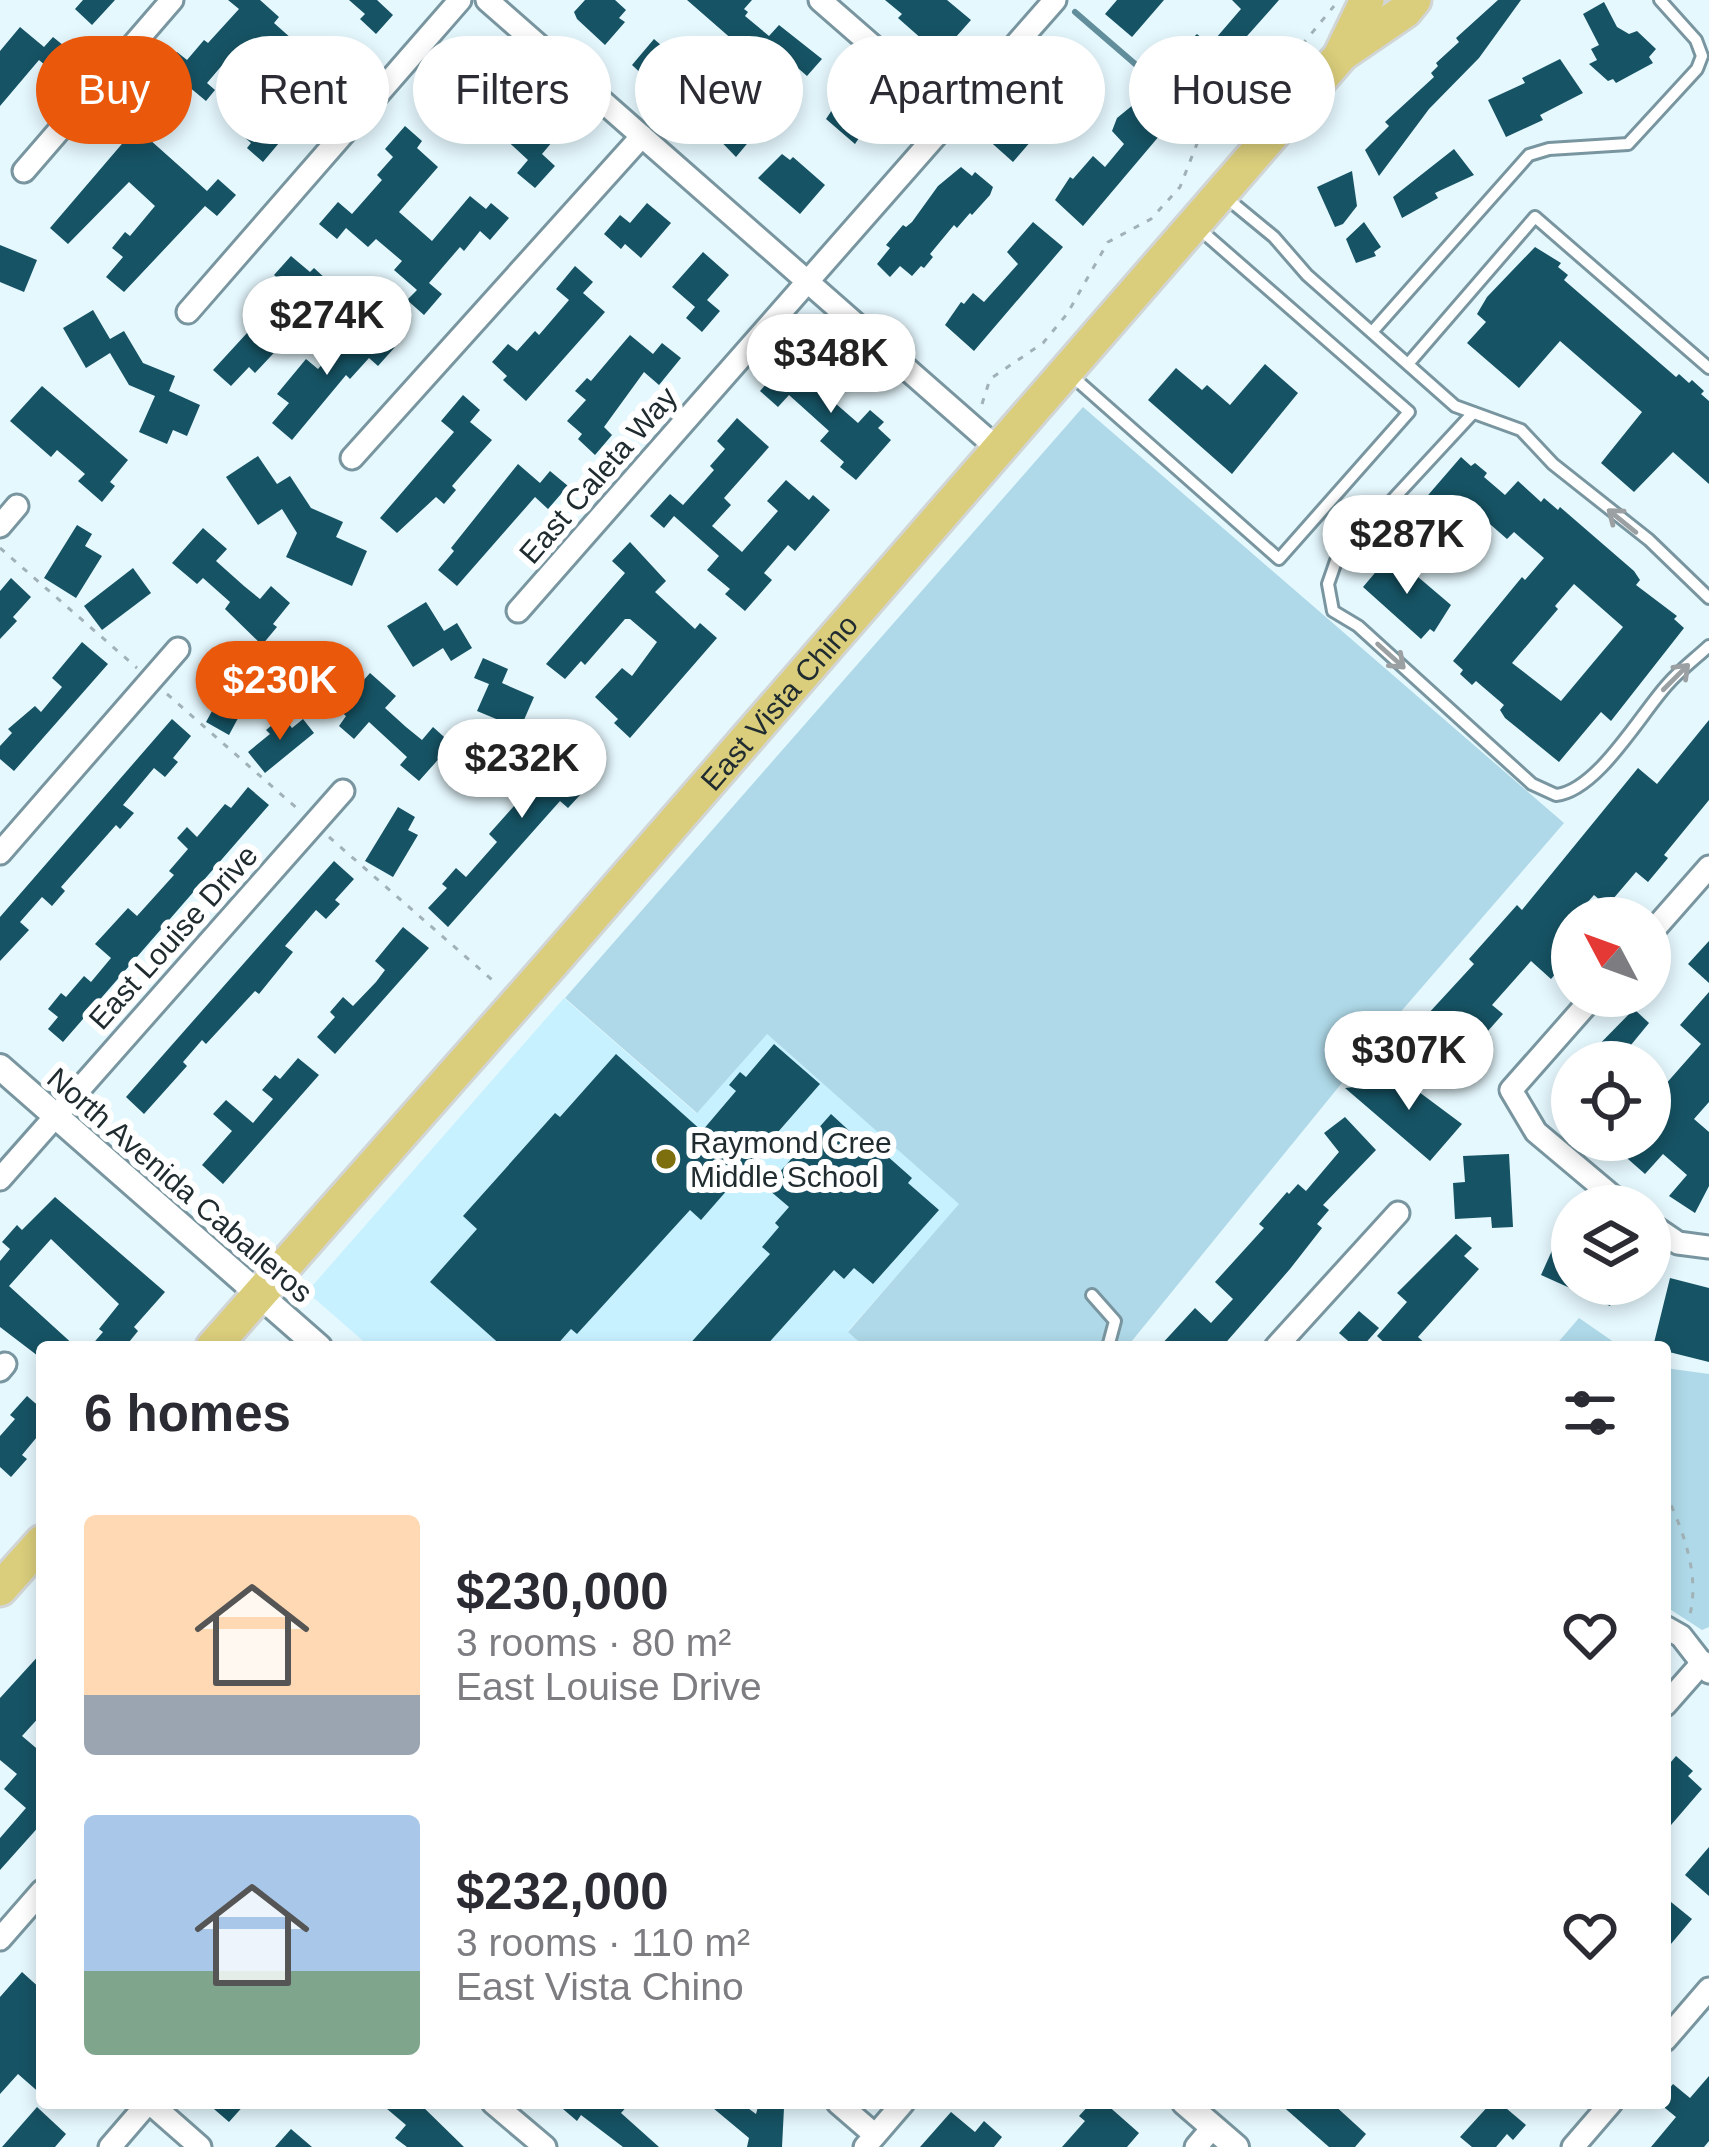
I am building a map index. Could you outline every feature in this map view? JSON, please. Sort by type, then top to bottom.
[{"type":"main road","name":"East Vista Chino","points":[[1342,54],[1366,0]]},
{"type":"main road","name":"East Vista Chino","points":[[218,1341],[1342,54],[1414,0]]},
{"type":"main road","points":[[0,1589],[36,1549]]},
{"type":"street","points":[[24,171],[172,0]]},
{"type":"street","points":[[188,312],[460,0]]},
{"type":"street","points":[[487,0],[635,130]]},
{"type":"street","points":[[820,0],[861,36]]},
{"type":"street","name":"East Caleta Way","points":[[1023,36],[1055,0]]},
{"type":"street","points":[[352,458],[635,144]]},
{"type":"street","points":[[651,144],[998,449]]},
{"type":"street","name":"East Caleta Way","points":[[518,611],[928,144]]},
{"type":"street","points":[[0,526],[17,506]]},
{"type":"street","points":[[0,853],[178,649]]},
{"type":"street","name":"East Louise Drive","points":[[0,1179],[343,790]]},
{"type":"street","points":[[1671,910],[1709,867]]},
{"type":"street","points":[[1575,1017],[1510,1090],[1536,1132],[1599,1185]]},
{"type":"street","name":"North Avenida Caballeros","points":[[0,1067],[313,1341]]},
{"type":"street","points":[[1281,1341],[1398,1213]]},
{"type":"street","points":[[1671,1238],[1709,1247]]},
{"type":"street","points":[[1671,1700],[1706,1667],[1673,1631]]},
{"type":"street","points":[[0,1939],[36,1898]]},
{"type":"street","points":[[1671,2033],[1709,1989]]},
{"type":"street","points":[[110,2147],[144,2109]]},
{"type":"street","points":[[156,2109],[200,2147]]},
{"type":"street","points":[[501,2109],[545,2147]]},
{"type":"street","points":[[843,2109],[870,2141],[898,2109]]},
{"type":"street","points":[[1192,2109],[1236,2147]]},
{"type":"street","points":[[1573,2147],[1605,2109]]},
{"type":"street","points":[[1196,2147],[1213,2127]]},
{"type":"lane","points":[[1372,332],[1529,155],[1549,149],[1628,144],[1697,69],[1702,56],[1696,40],[1660,0]]},
{"type":"lane","points":[[1220,193],[1274,237],[1297,266],[1455,406],[1521,430],[1553,464],[1649,540],[1709,598]]},
{"type":"lane","points":[[1408,364],[1535,217],[1709,368]]},
{"type":"lane","points":[[1066,371],[1279,559],[1409,412],[1194,224]]},
{"type":"lane","points":[[1473,413],[1336,561],[1328,584],[1333,610],[1358,626],[1532,784],[1556,795],[1579,788],[1672,679],[1709,646]]},
{"type":"lane","points":[[1093,1295],[1115,1321],[1110,1341]]},
{"type":"path","points":[[982,404],[990,379],[1043,344],[1108,242],[1151,219],[1180,188],[1198,141],[1218,118],[1274,79],[1339,0]]},
{"type":"path","points":[[0,548],[518,1002]]},
{"type":"path","points":[[1671,1506],[1693,1576],[1691,1614],[1673,1631]]},
{"type":"shaded area","points":[[1083,407],[1564,823],[1385,1030],[1132,1341],[858,1341],[848,1332],[959,1204],[767,1034],[697,1113],[565,998]]},
{"type":"shaded area","name":"Raymond Cree Middle School","points":[[564,998],[696,1113],[766,1033],[960,1204],[848,1331],[859,1341],[363,1341],[307,1292]]},
{"type":"shaded area","points":[[1579,1318],[1612,1341],[1559,1341]]},
{"type":"shaded area","points":[[1671,1369],[1709,1374],[1709,1627],[1702,1630],[1671,1610]]},
{"type":"building","points":[[83,0],[115,0],[92,25],[75,9]]},
{"type":"building","points":[[228,0],[260,0],[279,17],[274,23],[289,36],[216,36],[216,72],[207,83],[215,90],[206,101],[192,89],[192,54],[239,9]]},
{"type":"building","points":[[349,0],[377,0],[393,15],[376,34],[360,19],[365,14]]},
{"type":"building","points":[[585,0],[615,0],[626,10],[619,18],[625,22],[611,38],[595,36],[574,12]]},
{"type":"building","points":[[687,0],[752,0],[744,9],[745,16],[769,36],[728,36]]},
{"type":"building","points":[[885,0],[947,0],[971,20],[957,36],[918,36],[898,18],[902,14]]},
{"type":"building","points":[[1117,0],[1164,0],[1133,36],[1105,14]]},
{"type":"building","points":[[1232,0],[1279,0],[1247,36],[1218,36],[1241,9]]},
{"type":"building","points":[[1498,0],[1521,0],[1479,58],[1429,109],[1379,176],[1365,150],[1389,126],[1385,122],[1434,77],[1436,63],[1459,42],[1456,38]]},
{"type":"building","points":[[1604,2],[1617,27],[1629,34],[1637,31],[1656,49],[1649,57],[1653,63],[1616,83],[1589,64],[1597,60],[1591,49],[1599,45],[1583,14]]},
{"type":"building","points":[[779,25],[793,36],[769,36]]},
{"type":"building","points":[[20,27],[36,40],[36,64],[0,106],[0,51]]},
{"type":"building","points":[[803,44],[822,59],[807,76],[803,72]]},
{"type":"building","points":[[1560,59],[1583,93],[1506,137],[1488,100]]},
{"type":"building","points":[[1129,108],[1129,144],[1152,144],[1083,226],[1055,200],[1070,177],[1093,156],[1105,167],[1124,144],[1112,131],[1117,118]]},
{"type":"building","points":[[405,126],[413,133],[413,144],[420,144],[417,148],[438,167],[399,212],[432,241],[470,196],[486,209],[491,203],[509,218],[490,240],[480,231],[464,251],[460,247],[429,283],[442,294],[424,315],[407,300],[417,290],[394,270],[402,261],[376,239],[368,247],[346,228],[337,239],[319,224],[338,202],[352,214],[382,180],[377,175],[393,157],[385,149]]},
{"type":"building","points":[[122,144],[155,144],[207,191],[218,179],[236,195],[217,216],[205,206],[124,292],[106,277],[123,257],[112,248],[125,232],[130,236],[155,206],[129,182],[68,244],[50,228]]},
{"type":"building","points":[[250,144],[278,144],[263,162],[247,148]]},
{"type":"building","points":[[511,144],[550,144],[542,154],[555,166],[535,188],[517,173],[528,160]]},
{"type":"building","points":[[723,144],[747,144],[736,157]]},
{"type":"building","points":[[993,144],[1029,144],[1013,162]]},
{"type":"building","points":[[1454,149],[1474,175],[1435,193],[1438,198],[1402,218],[1393,197]]},
{"type":"building","points":[[782,154],[790,160],[793,157],[825,185],[800,214],[758,178]]},
{"type":"building","points":[[961,167],[993,187],[990,195],[957,228],[954,225],[924,268],[912,276],[900,266],[890,277],[877,264],[890,248],[886,245]]},
{"type":"building","points":[[1352,171],[1357,206],[1335,227],[1317,187]]},
{"type":"building","points":[[647,203],[671,223],[641,258],[604,234],[620,215],[630,223]]},
{"type":"building","points":[[1033,222],[1063,247],[974,351],[945,325],[961,302],[973,293],[984,302],[1018,264],[1007,252]]},
{"type":"building","points":[[1364,222],[1381,247],[1374,252],[1376,256],[1356,263],[1346,239]]},
{"type":"building","points":[[0,245],[37,260],[24,292],[0,282]]},
{"type":"building","points":[[1535,247],[1561,263],[1558,267],[1568,275],[1564,280],[1676,377],[1692,380],[1704,391],[1701,394],[1709,401],[1709,484],[1673,452],[1634,492],[1601,463],[1642,412],[1560,341],[1519,388],[1467,343],[1486,322],[1477,314],[1487,297]]},
{"type":"building","points":[[703,252],[729,275],[707,300],[720,311],[702,332],[686,318],[695,307],[672,287]]},
{"type":"building","points":[[291,256],[327,280],[299,311],[305,316],[286,340],[255,373],[249,367],[231,386],[213,370],[271,307],[265,302],[283,283],[274,275]]},
{"type":"building","points":[[575,266],[593,282],[583,293],[605,312],[526,401],[492,362],[508,344],[517,351],[535,331],[539,335],[569,300],[556,289]]},
{"type":"building","points":[[93,310],[110,339],[124,331],[143,363],[175,376],[169,391],[200,405],[187,436],[173,430],[167,444],[139,432],[155,396],[129,385],[110,353],[86,368],[63,328]]},
{"type":"building","points":[[358,324],[373,338],[378,332],[395,347],[378,366],[369,358],[350,379],[346,375],[292,440],[272,423],[289,403],[277,394],[306,359],[318,369]]},
{"type":"building","points":[[630,335],[653,354],[662,343],[681,358],[659,385],[644,372],[604,427],[612,435],[595,455],[567,421],[586,400],[575,391],[587,378],[591,381]]},
{"type":"building","points":[[814,356],[841,379],[827,396],[858,423],[870,410],[884,422],[878,428],[891,440],[856,480],[820,441],[829,431],[789,395],[778,407],[760,391],[780,368],[793,380]]},
{"type":"building","points":[[1265,364],[1298,393],[1232,474],[1148,400],[1176,368],[1230,405]]},
{"type":"building","points":[[42,386],[128,460],[110,482],[115,486],[102,502],[78,481],[85,474],[57,450],[51,457],[10,421]]},
{"type":"building","points":[[463,395],[480,410],[470,422],[492,440],[452,486],[456,490],[444,504],[436,497],[397,533],[380,518],[454,432],[441,421]]},
{"type":"building","points":[[737,418],[769,447],[724,498],[731,505],[712,526],[742,552],[778,511],[767,501],[786,480],[830,510],[795,551],[788,545],[764,573],[772,580],[745,611],[725,594],[730,589],[707,570],[719,556],[674,516],[664,528],[650,516],[670,494],[683,505],[714,470],[710,466],[725,449],[717,441]]},
{"type":"building","points":[[258,456],[277,484],[290,476],[311,508],[343,522],[336,537],[367,551],[352,586],[286,557],[297,533],[282,509],[258,525],[226,477]]},
{"type":"building","points":[[1461,457],[1487,473],[1484,477],[1505,495],[1518,481],[1541,502],[1544,498],[1560,507],[1634,571],[1640,580],[1636,585],[1677,616],[1674,619],[1684,628],[1611,721],[1601,712],[1559,762],[1505,718],[1500,710],[1504,705],[1476,681],[1472,685],[1453,661],[1522,577],[1525,580],[1544,558],[1514,532],[1507,539],[1475,511],[1443,545],[1410,516]],"holes":[[[1574,584],[1623,627],[1561,701],[1512,663]]]},
{"type":"building","points":[[518,464],[540,483],[550,471],[568,486],[548,509],[535,497],[457,586],[438,570]]},
{"type":"building","points":[[77,525],[92,534],[85,546],[102,556],[76,598],[44,578]]},
{"type":"building","points":[[203,528],[227,549],[216,561],[244,586],[260,599],[271,586],[290,603],[262,645],[225,609],[230,602],[203,578],[197,584],[172,563]]},
{"type":"building","points":[[630,542],[666,581],[655,592],[695,629],[700,623],[717,638],[630,738],[595,697],[622,668],[632,676],[657,642],[625,619],[585,665],[581,661],[565,679],[546,664],[625,573],[612,561]]},
{"type":"building","points":[[1391,554],[1451,605],[1434,632],[1430,629],[1421,639],[1363,587]]},
{"type":"building","points":[[133,568],[151,593],[102,630],[84,606]]},
{"type":"building","points":[[11,578],[31,597],[0,639],[0,591]]},
{"type":"building","points":[[426,602],[444,631],[457,623],[472,648],[451,661],[443,648],[413,667],[387,626]]},
{"type":"building","points":[[82,642],[108,664],[14,771],[0,759],[0,746],[12,733],[8,729],[35,706],[41,712],[62,687],[52,678]]},
{"type":"building","points":[[483,658],[508,669],[502,683],[534,697],[520,729],[477,711],[489,684],[474,678]]},
{"type":"building","points":[[237,665],[251,673],[246,688],[252,692],[229,735],[206,722]]},
{"type":"building","points":[[370,673],[396,696],[385,708],[406,727],[422,740],[433,727],[452,744],[419,781],[400,765],[407,757],[369,722],[354,739],[339,726],[346,716],[332,704],[348,686],[354,691]]},
{"type":"building","points":[[283,716],[292,728],[303,719],[314,733],[265,773],[248,752]]},
{"type":"building","points":[[172,719],[191,736],[173,758],[178,762],[165,777],[154,768],[123,805],[134,813],[120,829],[116,825],[61,887],[65,891],[52,906],[42,897],[20,922],[29,930],[0,961],[0,917]]},
{"type":"building","points":[[1709,720],[1709,800],[1664,855],[1668,858],[1648,882],[1636,872],[1615,897],[1551,897],[1551,979],[1531,961],[1492,1005],[1503,1014],[1458,1072],[1415,1034],[1415,1028],[1474,964],[1469,959],[1517,905],[1522,910],[1638,768],[1657,784]]},
{"type":"building","points":[[563,735],[605,768],[568,808],[560,801],[448,927],[428,908],[447,888],[442,884],[456,868],[466,877],[497,842],[489,834],[537,780],[525,769]]},
{"type":"building","points":[[248,787],[269,805],[63,1042],[48,1029],[58,1017],[48,1009],[84,976],[91,982],[111,958],[95,944],[128,908],[137,916],[174,875],[169,871],[188,849],[177,838],[187,827],[197,837],[225,804],[231,808]]},
{"type":"building","points":[[398,807],[415,817],[408,830],[418,835],[393,877],[365,861]]},
{"type":"building","points":[[334,861],[354,879],[335,900],[340,904],[326,919],[316,910],[285,946],[293,952],[259,994],[255,991],[206,1044],[202,1040],[183,1062],[187,1066],[144,1114],[126,1097]]},
{"type":"building","points":[[403,927],[429,948],[335,1054],[317,1037],[335,1017],[330,1012],[343,997],[353,1006],[376,982],[385,970],[375,961]]},
{"type":"building","points":[[1709,941],[1709,983],[1688,964]]},
{"type":"building","points":[[1709,992],[1709,1102],[1694,1119],[1709,1132],[1709,1186],[1695,1213],[1671,1197],[1687,1175],[1671,1161],[1671,1078],[1701,1044],[1680,1025]]},
{"type":"building","points":[[1626,1017],[1643,1017],[1649,1023],[1634,1041],[1603,1041]]},
{"type":"building","points":[[774,1044],[820,1084],[701,1220],[690,1210],[577,1334],[571,1329],[560,1341],[496,1341],[430,1282],[477,1229],[463,1216],[555,1113],[560,1117],[616,1054],[702,1131],[736,1091],[729,1085],[740,1072],[746,1077]]},
{"type":"building","points":[[298,1058],[319,1075],[223,1184],[202,1165],[232,1131],[213,1114],[226,1100],[253,1123],[273,1099],[262,1090],[275,1075],[280,1079]]},
{"type":"building","points":[[1416,1070],[1419,1092],[1462,1124],[1430,1161],[1345,1088],[1394,1083],[1393,1072]]},
{"type":"building","points":[[831,1114],[856,1137],[860,1132],[912,1178],[908,1183],[939,1210],[873,1284],[854,1268],[844,1279],[834,1270],[770,1341],[692,1341],[770,1254],[762,1247],[789,1207],[769,1190],[769,1184]]},
{"type":"building","points":[[1345,1117],[1376,1150],[1323,1205],[1329,1210],[1317,1224],[1322,1228],[1227,1341],[1165,1341],[1195,1308],[1211,1323],[1233,1299],[1215,1282],[1264,1228],[1259,1224],[1287,1192],[1298,1184],[1306,1191],[1339,1152],[1324,1133]]},
{"type":"building","points":[[1509,1154],[1513,1227],[1492,1228],[1491,1217],[1455,1219],[1453,1183],[1465,1182],[1463,1156]]},
{"type":"building","points":[[1630,1161],[1657,1161],[1645,1174]]},
{"type":"building","points":[[55,1197],[165,1292],[134,1327],[138,1331],[130,1341],[95,1341],[119,1304],[51,1239],[9,1286],[69,1341],[36,1341],[36,1354],[0,1327],[0,1261],[10,1249],[2,1242],[17,1225],[22,1230]]},
{"type":"building","points":[[1456,1234],[1472,1248],[1464,1256],[1479,1269],[1418,1337],[1422,1341],[1382,1341],[1377,1336],[1407,1302],[1397,1293]]},
{"type":"building","points":[[1551,1253],[1551,1279],[1541,1275]]},
{"type":"building","points":[[1671,1278],[1709,1288],[1709,1362],[1671,1352],[1671,1341],[1654,1341],[1663,1305],[1671,1305]]},
{"type":"building","points":[[1359,1311],[1379,1328],[1367,1341],[1348,1341],[1339,1333]]},
{"type":"building","points":[[27,1396],[36,1404],[36,1438],[22,1455],[27,1459],[11,1477],[0,1467],[0,1436],[15,1419],[10,1415]]},
{"type":"building","points":[[36,1659],[36,1721],[22,1736],[36,1748],[36,1830],[0,1870],[0,1838],[26,1808],[4,1789],[17,1774],[0,1760],[0,1698]]},
{"type":"building","points":[[1676,1756],[1693,1771],[1688,1776],[1702,1789],[1671,1825],[1671,1762]]},
{"type":"building","points":[[1709,1847],[1709,1896],[1685,1875]]},
{"type":"building","points":[[1671,1902],[1692,1919],[1671,1944]]},
{"type":"building","points":[[22,1972],[36,1985],[36,2090],[18,2074],[0,2094],[0,1997]]},
{"type":"building","points":[[1709,2076],[1709,2141],[1704,2147],[1651,2147],[1676,2117],[1666,2109],[1671,2109],[1671,2086],[1690,2098]]},
{"type":"building","points":[[36,2108],[66,2134],[55,2147],[2,2147]]},
{"type":"building","points":[[214,2109],[241,2109],[229,2122]]},
{"type":"building","points":[[387,2109],[425,2109],[464,2147],[407,2147],[395,2138],[406,2125]]},
{"type":"building","points":[[563,2109],[625,2109],[621,2113],[659,2147],[623,2147],[581,2115],[577,2121]]},
{"type":"building","points":[[714,2109],[749,2109],[756,2114],[757,2109],[784,2109],[782,2147],[747,2147],[749,2138]]},
{"type":"building","points":[[1085,2109],[1112,2109],[1139,2133],[1127,2147],[1062,2147],[1085,2121],[1079,2116]]},
{"type":"building","points":[[1286,2109],[1339,2109],[1366,2134],[1355,2147],[1329,2147]]},
{"type":"building","points":[[1486,2109],[1507,2109],[1526,2125],[1513,2140],[1507,2134],[1496,2147],[1472,2147],[1460,2137]]},
{"type":"building","points":[[951,2112],[975,2132],[984,2121],[1002,2137],[994,2147],[920,2147]]},
{"type":"building","points":[[291,2129],[312,2147],[275,2147]]},
{"type":"waterway","points":[[1075,12],[1129,59]]},
{"type":"place","name":"Raymond Cree Middle School","points":[[666,1159]]}]
